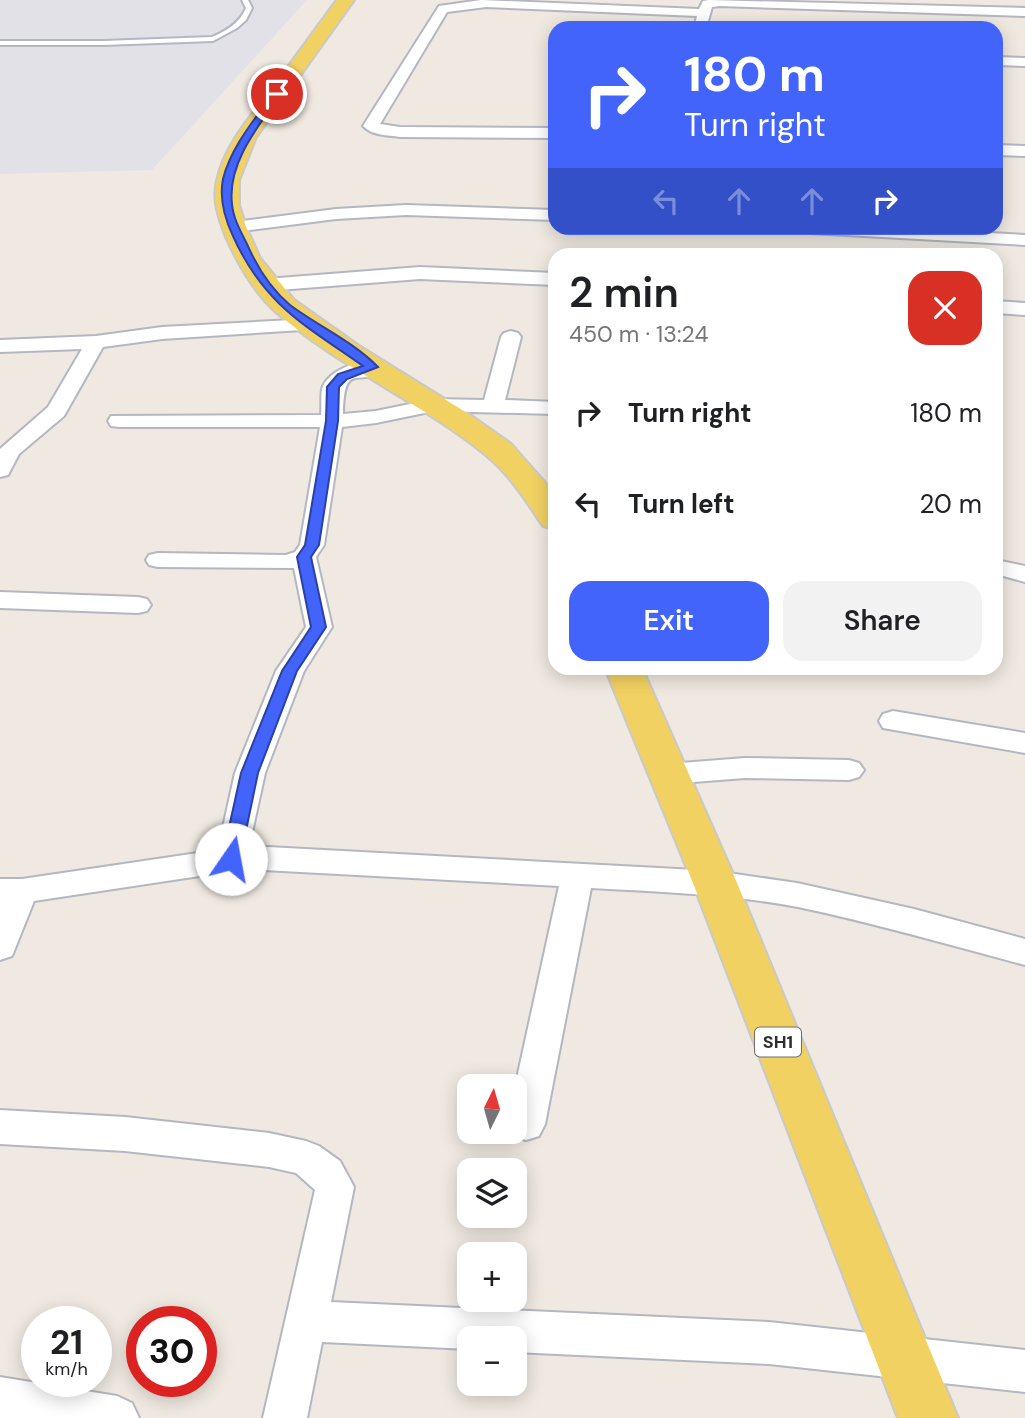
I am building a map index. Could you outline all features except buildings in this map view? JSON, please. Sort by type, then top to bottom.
[{"type":"main road","points":[[342,1],[246,137],[228,180],[227,205],[234,227],[248,258],[265,285],[285,306],[500,451],[538,493],[548,508]]},
{"type":"main road","name":"SH1","points":[[626,675],[715,883],[928,1418]]},
{"type":"street","points":[[702,21],[706,4],[722,1],[1025,12]]},
{"type":"street","points":[[548,133],[400,132],[371,126],[443,9],[486,3],[704,13]]},
{"type":"street","points":[[1003,61],[1025,62]]},
{"type":"street","points":[[1003,150],[1025,151]]},
{"type":"street","points":[[234,227],[336,214],[406,210],[548,215]]},
{"type":"street","points":[[935,235],[1025,240]]},
{"type":"street","points":[[265,285],[420,273],[548,279]]},
{"type":"street","points":[[1003,307],[1025,309]]},
{"type":"street","points":[[0,346],[96,342],[162,333],[311,325]]},
{"type":"street","points":[[493,406],[511,337]]},
{"type":"street","points":[[3,456],[56,411],[96,342]]},
{"type":"street","points":[[158,560],[288,562],[304,557],[312,545],[332,421],[333,387],[342,376],[372,367]]},
{"type":"street","points":[[119,421],[332,421],[376,417],[434,405],[548,408]]},
{"type":"street","points":[[231,859],[250,773],[290,671],[318,627],[304,557]]},
{"type":"street","points":[[1003,569],[1025,574]]},
{"type":"street","points":[[0,600],[138,605]]},
{"type":"street","points":[[892,720],[1025,743]]},
{"type":"street","points":[[668,774],[745,768],[849,770]]},
{"type":"street","points":[[0,947],[11,891],[231,859],[301,858],[715,883],[810,898],[1025,952]]},
{"type":"street","points":[[527,1119],[578,874]]},
{"type":"street","points":[[0,1127],[125,1134],[269,1150],[306,1158],[326,1172],[335,1187],[285,1418]]},
{"type":"street","points":[[306,1321],[769,1342],[1025,1371]]},
{"type":"street","points":[[0,1399],[117,1418]]},
{"type":"lane","points":[[0,43],[213,39],[229,32],[247,17],[249,8],[246,0]]},
{"type":"shaded area","points":[[0,0],[307,0],[152,170],[0,174]]},
{"type":"route","points":[[231,859],[250,773],[290,671],[318,627],[304,557],[312,545],[332,421],[333,387],[342,376],[372,367],[285,306],[265,285],[248,258],[234,227],[227,205],[228,180],[246,137],[277,94]]}]
